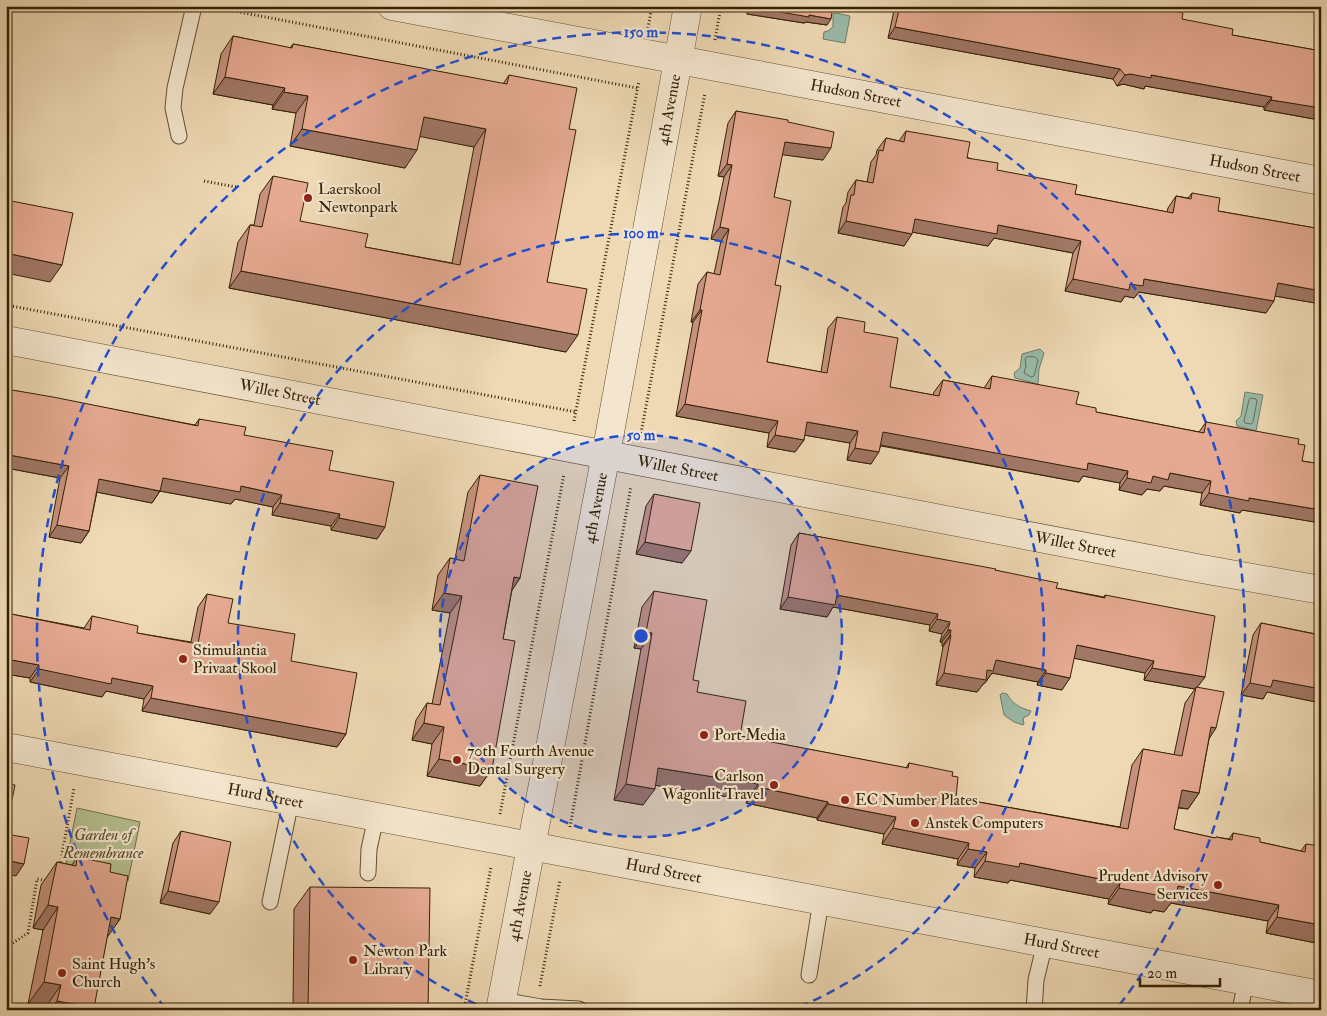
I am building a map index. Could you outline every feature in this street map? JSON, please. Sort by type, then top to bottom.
[{"type":"street","name":"Hudson Street","points":[[392,6],[1321,181]]},
{"type":"street","name":"4th Avenue","points":[[500,1005],[606,454],[688,6]]},
{"type":"street","name":"Willet Street","points":[[6,340],[1321,590]]},
{"type":"street","name":"Hurd Street","points":[[6,747],[1321,995]]},
{"type":"lane","points":[[180,136],[172,108],[174,88],[194,6]]},
{"type":"lane","points":[[270,902],[291,801]]},
{"type":"lane","points":[[368,873],[369,849],[376,818]]},
{"type":"lane","points":[[809,975],[821,901]]},
{"type":"lane","points":[[1034,1010],[1036,980],[1044,943]]},
{"type":"lane","points":[[1240,1010],[1246,981]]},
{"type":"lane","points":[[500,1005],[578,1009]]},
{"type":"path","points":[[209,6],[637,88]]},
{"type":"path","points":[[464,1010],[652,6]]},
{"type":"path","points":[[536,1006],[566,853],[636,460],[722,6]]},
{"type":"path","points":[[204,181],[236,187]]},
{"type":"path","points":[[6,305],[576,412]]},
{"type":"path","points":[[58,873],[72,798]]},
{"type":"path","points":[[7,947],[28,933],[37,879],[56,883]]},
{"type":"green space","name":"Garden of Remembrance","points":[[77,808],[140,822],[128,881],[65,868]]},
{"type":"water","points":[[833,14],[850,16],[845,43],[823,39],[824,32],[833,27]]},
{"type":"water","points":[[1040,349],[1044,353],[1039,369],[1038,384],[1015,378],[1014,373],[1020,368],[1022,354]]},
{"type":"water","points":[[1245,392],[1263,395],[1256,431],[1237,426],[1236,421],[1241,416]]},
{"type":"water","points":[[1002,693],[1007,694],[1017,706],[1031,711],[1029,715],[1023,718],[1023,725],[1014,722],[1004,715],[1000,695]]},
{"type":"building","points":[[752,6],[833,6],[831,19],[809,15],[809,17]]},
{"type":"building","points":[[900,6],[1148,6],[1183,13],[1182,19],[1233,29],[1232,35],[1321,51],[1321,108],[1271,100],[1272,97],[1151,75],[1151,78],[1130,74],[1125,75],[1120,69],[895,27]]},
{"type":"building","points":[[233,36],[292,48],[293,44],[507,84],[509,75],[577,88],[569,129],[576,130],[547,282],[587,289],[578,335],[241,271],[250,225],[262,227],[273,176],[308,183],[300,221],[368,234],[365,247],[460,265],[486,129],[424,117],[417,150],[302,129],[308,96],[284,92],[285,88],[225,77]]},
{"type":"building","points":[[736,111],[788,120],[788,122],[834,132],[831,148],[785,142],[774,197],[791,201],[775,285],[781,286],[767,362],[827,373],[837,317],[865,322],[864,332],[898,338],[890,387],[939,396],[943,380],[990,389],[992,376],[1079,392],[1076,404],[1096,408],[1096,412],[1204,433],[1206,422],[1299,439],[1298,444],[1305,445],[1302,461],[1321,464],[1321,510],[1249,498],[1249,501],[1209,493],[1211,481],[1170,473],[1168,480],[1153,476],[1151,483],[1127,478],[1128,471],[1088,463],[1087,470],[883,432],[879,452],[855,448],[858,431],[807,422],[804,440],[775,435],[778,421],[685,404],[707,272],[720,275],[729,229],[720,227],[732,165],[727,164]]},
{"type":"building","points":[[906,131],[970,142],[967,158],[998,163],[997,170],[1077,185],[1075,194],[1173,213],[1176,196],[1191,199],[1192,193],[1220,198],[1218,211],[1321,229],[1321,291],[1278,283],[1274,301],[1144,279],[1143,286],[1130,284],[1129,290],[1073,279],[1081,241],[998,225],[997,234],[915,219],[912,234],[846,221],[851,195],[854,195],[856,180],[873,183],[879,150],[883,151],[886,138],[904,142]]},
{"type":"building","points":[[6,200],[73,213],[62,265],[6,253]]},
{"type":"building","points":[[6,389],[198,426],[199,419],[246,427],[244,435],[333,451],[329,470],[394,482],[385,527],[339,518],[340,514],[280,503],[282,495],[241,486],[240,492],[163,478],[160,491],[99,479],[89,531],[57,525],[69,466],[9,455],[9,459],[6,458]]},
{"type":"building","points":[[480,475],[538,486],[520,578],[514,577],[503,639],[515,641],[492,769],[439,759],[444,727],[424,723],[427,703],[440,705],[462,596],[444,593],[450,558],[464,561]]},
{"type":"building","points":[[654,494],[700,503],[691,551],[645,542]]},
{"type":"building","points":[[799,533],[996,569],[1058,583],[1056,588],[1105,598],[1105,595],[1215,616],[1205,677],[1152,668],[1154,661],[1077,645],[1070,678],[1046,673],[1046,670],[996,660],[993,671],[987,670],[986,680],[944,673],[951,630],[948,630],[950,622],[937,619],[938,614],[837,595],[835,605],[788,597]]},
{"type":"building","points":[[654,591],[707,600],[693,680],[699,681],[697,692],[746,701],[740,736],[908,768],[909,763],[953,772],[952,776],[958,777],[956,798],[1128,829],[1143,749],[1182,756],[1196,687],[1224,692],[1216,728],[1211,727],[1199,793],[1182,790],[1174,829],[1232,840],[1233,833],[1260,838],[1260,842],[1305,852],[1306,844],[1321,846],[1321,925],[1277,917],[1279,905],[1178,886],[1176,896],[1163,893],[1162,896],[1119,888],[1120,883],[1020,863],[1019,867],[985,861],[987,852],[968,849],[969,843],[893,828],[896,817],[828,804],[828,802],[758,787],[758,784],[658,768],[655,789],[626,784],[652,633],[646,632]]},
{"type":"building","points":[[207,594],[233,599],[228,623],[295,634],[291,661],[357,673],[346,734],[151,698],[153,686],[112,678],[111,684],[39,669],[39,665],[6,659],[6,613],[90,630],[92,616],[138,626],[137,633],[198,644]]},
{"type":"building","points":[[1261,623],[1319,635],[1321,629],[1321,689],[1273,680],[1271,687],[1250,683]]},
{"type":"building","points":[[6,784],[15,785],[6,830]]},
{"type":"building","points":[[181,831],[231,842],[219,902],[168,891]]},
{"type":"building","points":[[6,834],[29,838],[24,864],[6,860]]},
{"type":"building","name":"Saint Hugh's Church","points":[[77,857],[111,864],[110,872],[128,876],[120,919],[111,917],[94,1008],[57,1001],[61,985],[44,982],[58,907],[48,905],[57,862],[76,866]]},
{"type":"building","name":"Newton Park Library","points":[[310,887],[430,888],[428,1010],[308,1010]]},
{"type":"place","name":"Laerskool Newtonpark","points":[[308,198]]},
{"type":"place","name":"Stimulantia Privaat Skool","points":[[183,659]]},
{"type":"place","name":"Port Media","points":[[704,735]]},
{"type":"place","name":"70th Fourth Avenue Dental Surgery","points":[[457,760]]},
{"type":"place","name":"Carlson Wagonlit Travel","points":[[774,785]]},
{"type":"place","name":"EC Number Plates","points":[[845,800]]},
{"type":"place","name":"Anstek Computers","points":[[915,823]]},
{"type":"place","name":"Prudent Advisory Services","points":[[1218,885]]},
{"type":"place","name":"Newton Park Library","points":[[353,960]]},
{"type":"place","name":"Saint Hugh's Church","points":[[62,973]]}]
